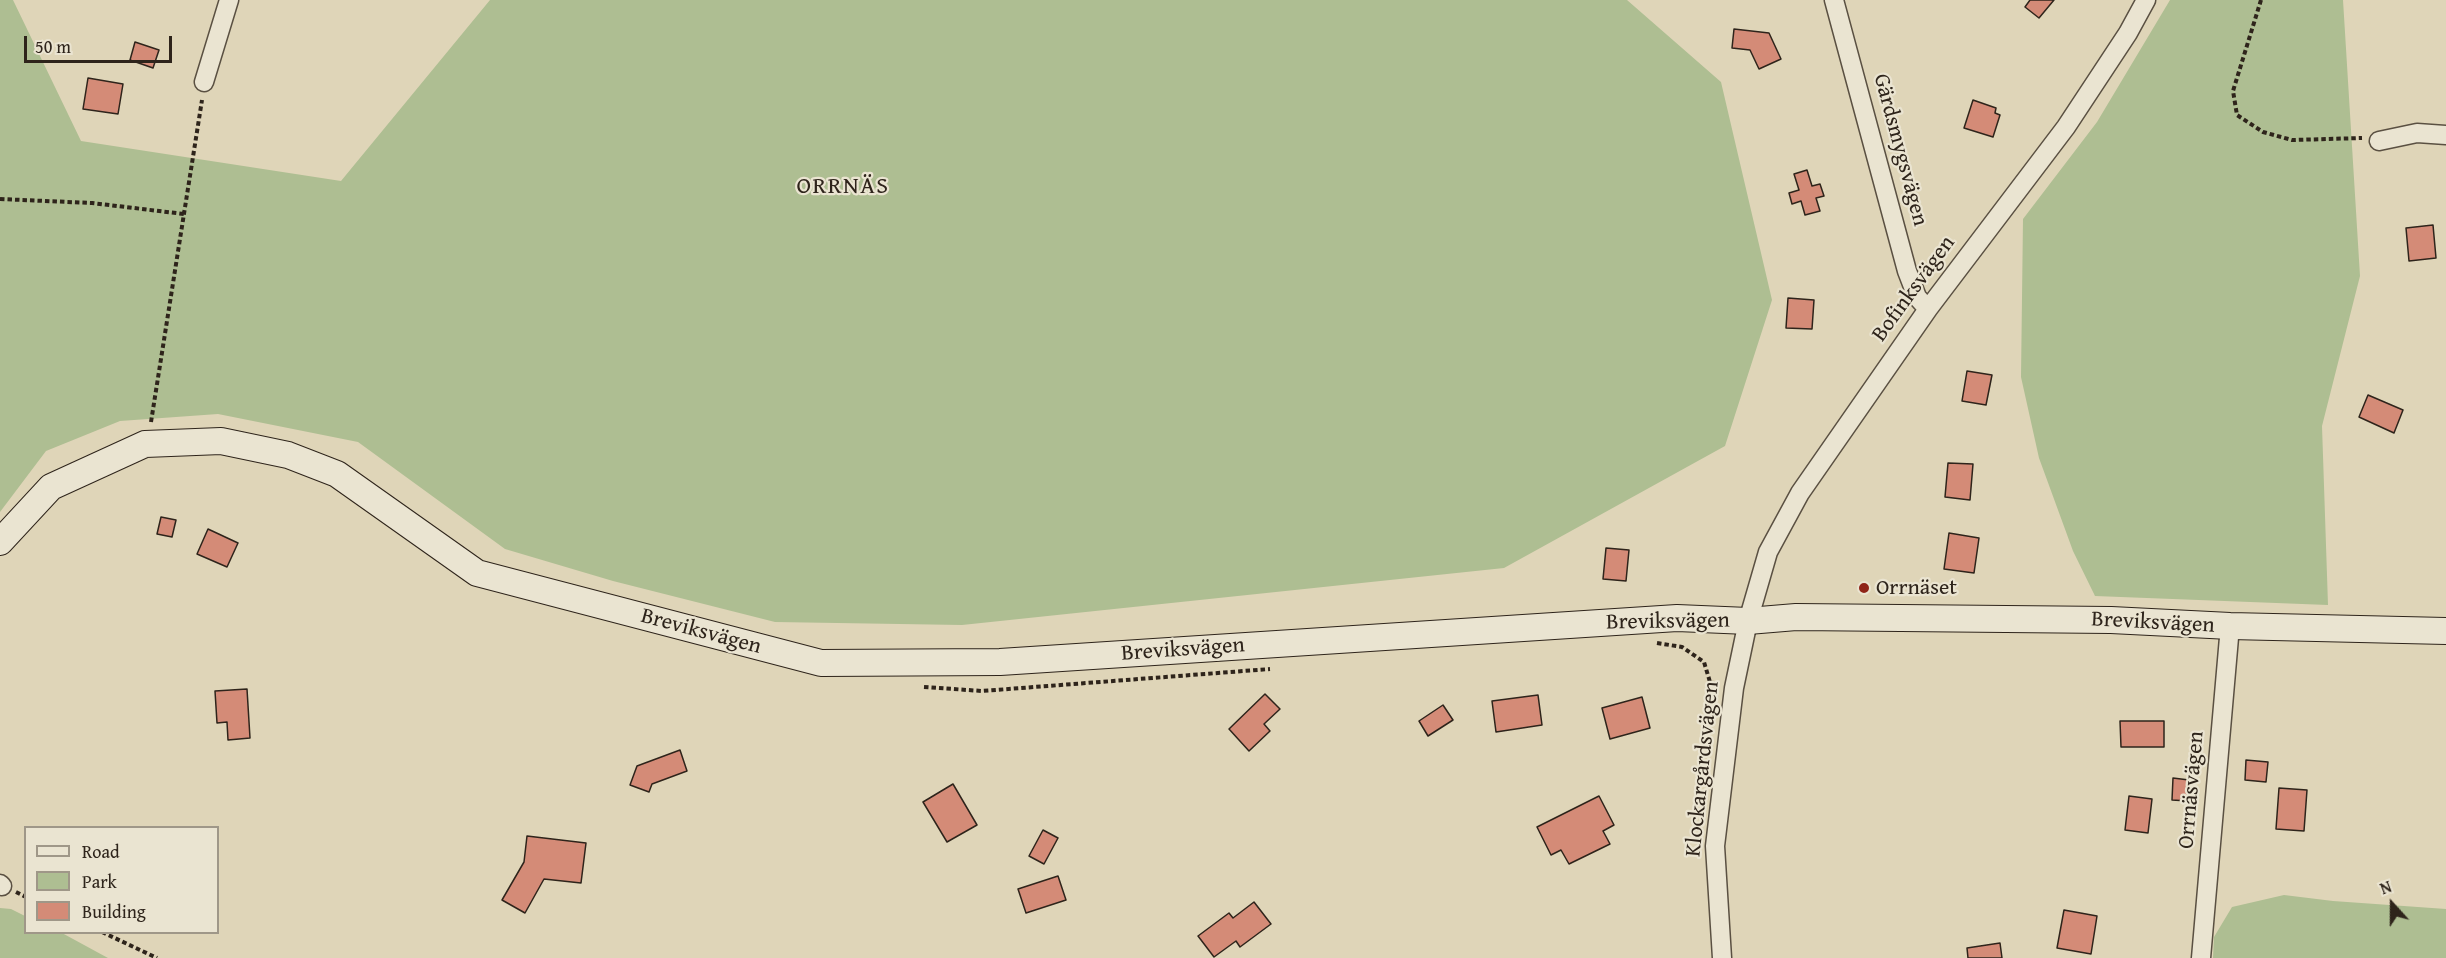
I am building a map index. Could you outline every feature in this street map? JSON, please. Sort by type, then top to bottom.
[{"type":"main road","name":"Breviksvägen","points":[[0,542],[51,486],[145,444],[221,441],[288,455],[337,474],[477,573],[820,663],[1000,662],[1677,618],[1748,621],[1796,617],[2088,619],[2230,626],[2446,631]]},
{"type":"street","points":[[204,82],[229,0]]},
{"type":"street","name":"Gärdsmygsvägen","points":[[1834,0],[1907,271],[1917,297],[1928,309]]},
{"type":"street","name":"Bofinksvägen","points":[[1748,621],[1768,552],[1800,493],[1928,309],[2066,127],[2128,33],[2146,0]]},
{"type":"street","points":[[2379,141],[2417,133],[2446,135]]},
{"type":"street","name":"Klockargårdsvägen","points":[[1722,958],[1715,846],[1734,688],[1748,621]]},
{"type":"street","name":"Orrnäsvägen","points":[[2201,958],[2230,626]]},
{"type":"path","points":[[2261,0],[2233,91],[2237,115],[2263,132],[2292,140],[2351,137],[2379,141]]},
{"type":"path","points":[[145,444],[152,420],[204,82]]},
{"type":"path","points":[[0,200],[92,202],[184,214]]},
{"type":"path","points":[[1650,642],[1682,647],[1704,662],[1710,682],[1734,688]]},
{"type":"path","points":[[916,686],[982,690],[1280,668]]},
{"type":"path","points":[[104,934],[157,958]]},
{"type":"green space","points":[[0,0],[13,0],[81,141],[341,181],[490,0],[1627,0],[1721,82],[1772,300],[1725,446],[1504,568],[962,625],[775,622],[613,581],[505,549],[358,442],[218,414],[120,421],[46,451],[0,512]]},
{"type":"green space","points":[[2170,0],[2343,0],[2360,276],[2322,426],[2328,605],[2095,596],[2073,551],[2039,458],[2021,377],[2023,219],[2097,122]]},
{"type":"green space","points":[[2284,895],[2446,909],[2446,958],[2213,958],[2214,937],[2232,907]]},
{"type":"green space","points":[[0,908],[11,909],[24,916],[24,934],[64,934],[108,958],[0,958]]},
{"type":"building","points":[[2030,0],[2054,0],[2039,18],[2025,7]]},
{"type":"building","points":[[1734,29],[1769,33],[1781,59],[1759,69],[1750,50],[1732,48]]},
{"type":"building","points":[[135,42],[159,50],[153,68],[130,60]]},
{"type":"building","points":[[88,78],[123,84],[118,114],[83,109]]},
{"type":"building","points":[[1973,100],[1996,108],[1995,113],[2000,115],[1993,137],[1964,128]]},
{"type":"building","points":[[1807,170],[1812,186],[1820,184],[1824,196],[1816,198],[1820,211],[1805,215],[1801,201],[1792,204],[1789,193],[1799,190],[1794,174]]},
{"type":"building","points":[[2433,225],[2436,258],[2409,261],[2406,228]]},
{"type":"building","points":[[1788,298],[1814,300],[1812,329],[1786,328]]},
{"type":"building","points":[[1967,371],[1992,375],[1986,405],[1962,401]]},
{"type":"building","points":[[2368,395],[2403,410],[2394,433],[2359,417]]},
{"type":"building","points":[[1948,463],[1973,464],[1970,500],[1945,497]]},
{"type":"building","points":[[161,517],[176,520],[172,537],[157,534]]},
{"type":"building","points":[[208,529],[238,543],[227,567],[197,554]]},
{"type":"building","points":[[1949,533],[1979,538],[1974,573],[1944,569]]},
{"type":"building","points":[[1606,548],[1629,550],[1626,581],[1603,579]]},
{"type":"building","points":[[247,689],[250,738],[228,740],[227,722],[217,723],[215,691]]},
{"type":"building","points":[[1265,694],[1280,709],[1264,724],[1270,731],[1249,751],[1229,729]]},
{"type":"building","points":[[1538,695],[1542,725],[1496,732],[1492,701]]},
{"type":"building","points":[[1642,697],[1650,728],[1610,739],[1602,708]]},
{"type":"building","points":[[1443,705],[1453,720],[1428,736],[1419,721]]},
{"type":"building","points":[[2120,721],[2164,721],[2164,747],[2121,747]]},
{"type":"building","points":[[680,750],[687,771],[652,784],[649,792],[630,785],[637,766]]},
{"type":"building","points":[[2246,760],[2268,762],[2266,782],[2245,780]]},
{"type":"building","points":[[2173,778],[2189,780],[2188,801],[2172,800]]},
{"type":"building","points":[[953,784],[977,825],[947,842],[923,802]]},
{"type":"building","points":[[2279,788],[2307,790],[2304,831],[2276,829]]},
{"type":"building","points":[[1599,796],[1614,825],[1603,831],[1610,844],[1569,864],[1561,850],[1551,855],[1537,827]]},
{"type":"building","points":[[2129,796],[2152,799],[2148,833],[2125,830]]},
{"type":"building","points":[[1043,830],[1058,838],[1044,864],[1029,856]]},
{"type":"building","points":[[527,836],[586,843],[581,883],[544,879],[525,913],[502,900],[524,862]]},
{"type":"building","points":[[1058,876],[1066,900],[1026,913],[1018,889]]},
{"type":"building","points":[[1254,902],[1271,924],[1240,947],[1236,941],[1214,957],[1198,936],[1229,913],[1233,918]]},
{"type":"building","points":[[2064,910],[2097,916],[2091,954],[2057,948]]},
{"type":"building","points":[[2000,943],[2002,958],[1968,958],[1967,948]]},
{"type":"place","name":"Orrnäset","points":[[1864,588]]},
{"type":"district","name":"ORRNÄS","points":[[843,187]]}]
